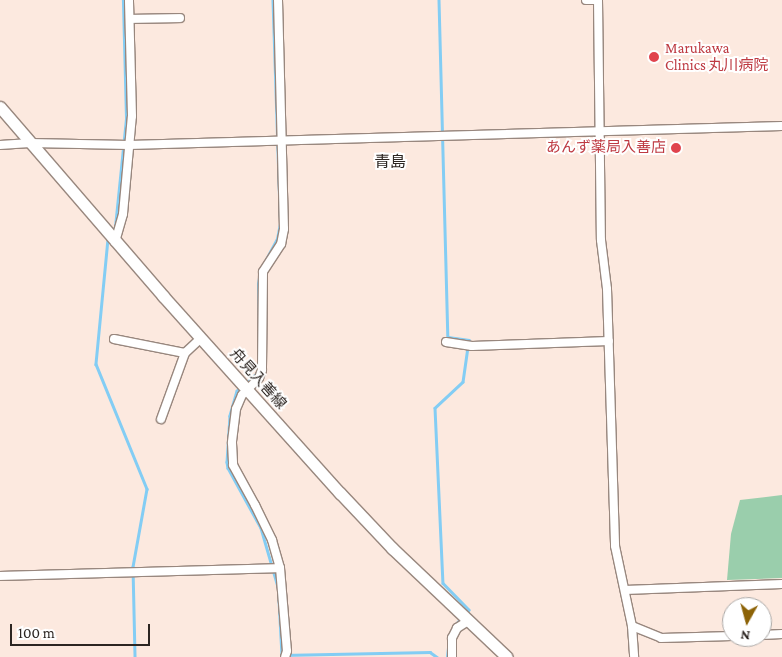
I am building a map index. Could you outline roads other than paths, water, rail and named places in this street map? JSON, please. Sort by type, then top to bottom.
[{"type":"main road","name":"舟見入善線","points":[[0,107],[115,242],[392,548],[507,657]]},
{"type":"street","points":[[115,242],[123,214],[132,116],[129,0]]},
{"type":"street","points":[[278,0],[284,229],[281,244],[263,272],[262,370],[248,390],[242,395],[236,409],[232,444],[233,465],[255,504],[272,540],[280,568],[286,642],[285,657]]},
{"type":"street","points":[[586,0],[598,0],[601,240],[607,289],[615,552],[632,626],[634,657]]},
{"type":"street","points":[[130,19],[180,18]]},
{"type":"street","points":[[0,145],[30,143],[129,145],[782,126]]},
{"type":"street","points":[[160,419],[185,353],[201,338]]},
{"type":"street","points":[[114,339],[185,353]]},
{"type":"street","points":[[446,342],[472,346],[609,341]]},
{"type":"street","points":[[0,576],[280,568]]},
{"type":"street","points":[[625,590],[782,584]]},
{"type":"street","points":[[452,657],[452,638],[457,628],[468,621]]},
{"type":"street","points":[[632,626],[661,638],[722,636]]},
{"type":"waterway","points":[[112,232],[115,227],[126,118],[123,0]]},
{"type":"waterway","points":[[273,0],[280,216]]},
{"type":"waterway","points":[[439,0],[448,337],[469,340],[463,382],[435,408],[443,583],[469,610],[466,613]]},
{"type":"waterway","points":[[263,265],[277,239],[280,224]]},
{"type":"waterway","points":[[108,239],[96,364],[147,489],[133,567],[135,657]]},
{"type":"waterway","points":[[259,329],[258,284],[260,272]]},
{"type":"waterway","points":[[246,383],[258,372],[259,354]]},
{"type":"waterway","points":[[242,387],[237,391],[230,416],[228,468],[261,528],[278,587]]},
{"type":"waterway","points":[[279,600],[282,655],[430,652],[437,657]]},
{"type":"waterway","points":[[454,626],[462,617]]},
{"type":"waterway","points":[[447,657],[449,638]]},
{"type":"place","name":"Marukawa Clinics 丸川病院","points":[[654,57]]},
{"type":"place","name":"あんず薬局入善店","points":[[676,148]]},
{"type":"district","name":"青島","points":[[390,162]]}]
